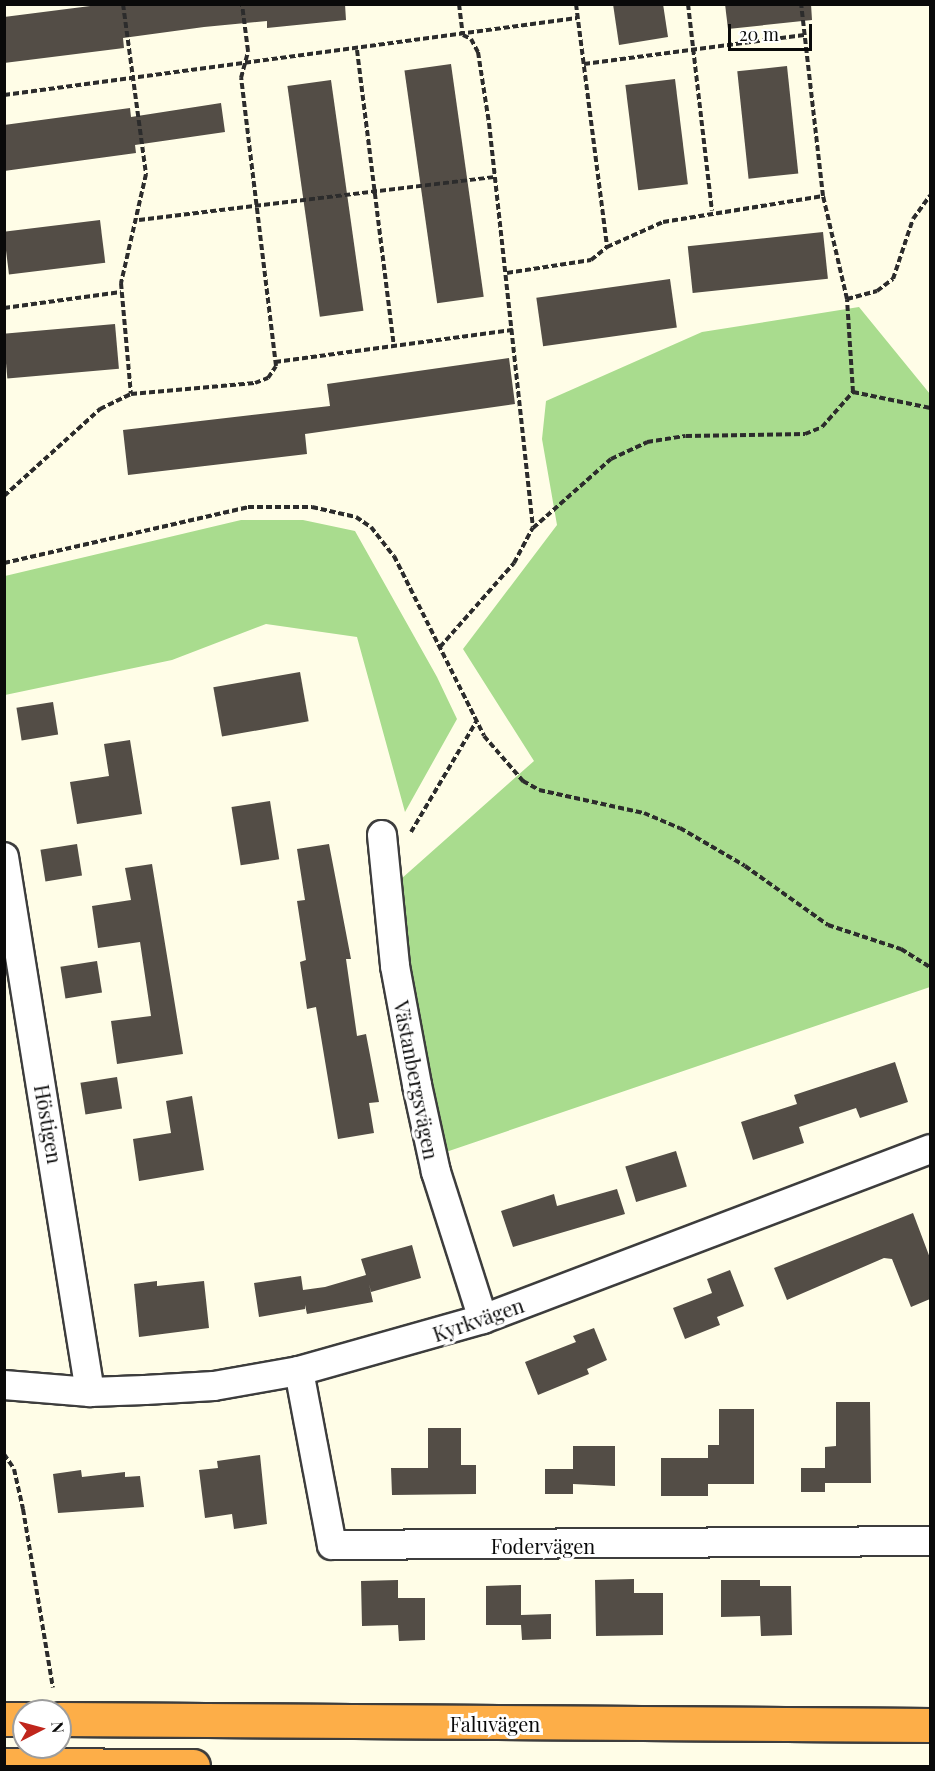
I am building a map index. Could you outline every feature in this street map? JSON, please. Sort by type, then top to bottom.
[{"type":"highway","name":"Faluvägen","points":[[72,1704],[930,1725]]},
{"type":"highway","points":[[17,1765],[193,1767]]},
{"type":"street","name":"Västanbergsvägen","points":[[382,835],[395,966],[417,1085],[436,1172],[483,1319]]},
{"type":"street","name":"Höstigen","points":[[4,857],[90,1392]]},
{"type":"street","name":"Kyrkvägen","points":[[4,1385],[90,1392],[213,1386],[299,1371],[483,1319],[930,1149]]},
{"type":"street","name":"Fodervägen","points":[[299,1371],[332,1545],[930,1541]]},
{"type":"path","points":[[123,4],[146,174],[139,220],[121,292],[131,394]]},
{"type":"path","points":[[4,496],[100,410],[131,394],[255,383],[268,378],[275,362],[254,207],[242,65],[248,51],[242,4]]},
{"type":"path","points":[[459,4],[463,34]]},
{"type":"path","points":[[576,4],[607,247]]},
{"type":"path","points":[[688,4],[712,211]]},
{"type":"path","points":[[440,647],[514,563],[533,528],[568,492],[628,448],[686,436],[805,434],[822,427],[853,392],[848,299],[823,196],[801,4]]},
{"type":"path","points":[[4,95],[357,50],[577,18]]},
{"type":"path","points":[[463,34],[471,39],[478,52],[507,273],[533,528]]},
{"type":"path","points":[[584,64],[804,35]]},
{"type":"path","points":[[357,50],[394,346]]},
{"type":"path","points":[[139,220],[375,195],[495,177]]},
{"type":"path","points":[[507,273],[591,260],[607,247],[663,222],[712,211],[776,206],[823,196]]},
{"type":"path","points":[[848,299],[877,291],[893,279],[913,219],[930,196]]},
{"type":"path","points":[[4,308],[121,292]]},
{"type":"path","points":[[275,362],[513,330]]},
{"type":"path","points":[[853,392],[930,408]]},
{"type":"path","points":[[4,563],[248,507],[335,511],[356,517],[384,540],[476,721],[508,768],[539,790],[644,813],[680,828],[745,866],[828,925],[901,949],[930,967]]},
{"type":"path","points":[[382,835],[409,836],[476,721]]},
{"type":"path","points":[[4,1454],[14,1469],[23,1509],[50,1688],[58,1699]]},
{"type":"green space","points":[[859,307],[930,394],[930,987],[446,1152],[392,887],[534,761],[463,649],[557,525],[542,439],[546,401],[702,332]]},
{"type":"green space","points":[[241,520],[303,520],[355,531],[437,677],[457,719],[405,812],[357,637],[266,624],[172,660],[5,695],[5,576]]},
{"type":"building","points":[[106,4],[345,4],[346,20],[267,28],[267,21],[204,27],[123,38],[124,48],[4,63],[4,17]]},
{"type":"building","points":[[613,4],[663,4],[668,37],[619,45]]},
{"type":"building","points":[[725,4],[811,4],[812,20],[728,29]]},
{"type":"building","points":[[451,64],[484,297],[437,303],[404,71]]},
{"type":"building","points":[[787,66],[798,173],[749,179],[737,71]]},
{"type":"building","points":[[675,79],[688,184],[638,190],[625,85]]},
{"type":"building","points":[[331,80],[363,311],[320,317],[287,86]]},
{"type":"building","points":[[221,103],[225,132],[135,145],[136,153],[4,171],[4,125],[130,108],[131,117]]},
{"type":"building","points":[[100,220],[105,263],[9,275],[4,232]]},
{"type":"building","points":[[823,232],[828,279],[693,293],[688,246]]},
{"type":"building","points":[[670,279],[677,328],[543,346],[536,298]]},
{"type":"building","points":[[115,324],[119,369],[7,379],[4,334]]},
{"type":"building","points":[[509,358],[515,404],[305,434],[307,454],[128,475],[123,430],[330,406],[327,384]]},
{"type":"building","points":[[300,672],[309,721],[222,737],[213,687]]},
{"type":"building","points":[[53,702],[58,735],[22,740],[16,708]]},
{"type":"building","points":[[130,740],[142,814],[77,824],[70,782],[109,776],[104,744]]},
{"type":"building","points":[[270,801],[279,859],[241,865],[231,807]]},
{"type":"building","points":[[77,844],[82,876],[45,881],[40,850]]},
{"type":"building","points":[[329,844],[351,959],[346,959],[357,1036],[366,1034],[379,1102],[369,1103],[374,1133],[338,1139],[316,1007],[307,1009],[300,962],[306,960],[297,901],[305,900],[297,849]]},
{"type":"building","points":[[152,864],[183,1054],[117,1064],[111,1021],[151,1016],[140,942],[98,948],[92,906],[131,900],[125,868]]},
{"type":"building","points":[[97,961],[102,993],[65,998],[60,967]]},
{"type":"building","points":[[895,1062],[908,1102],[860,1118],[856,1108],[799,1127],[804,1143],[753,1160],[741,1122],[797,1104],[794,1095]]},
{"type":"building","points":[[117,1077],[122,1109],[85,1114],[80,1083]]},
{"type":"building","points":[[192,1096],[204,1170],[139,1181],[133,1139],[171,1133],[166,1101]]},
{"type":"building","points":[[676,1151],[687,1186],[636,1202],[625,1166]]},
{"type":"building","points":[[617,1189],[625,1214],[513,1247],[501,1211],[554,1194],[557,1206]]},
{"type":"building","points":[[913,1213],[930,1258],[930,1299],[911,1307],[892,1259],[884,1258],[787,1300],[774,1268]]},
{"type":"building","points":[[412,1245],[421,1278],[371,1292],[369,1284],[373,1302],[307,1314],[305,1305],[305,1309],[259,1317],[254,1283],[301,1276],[303,1290],[325,1287],[366,1275],[361,1259]]},
{"type":"building","points":[[730,1270],[744,1306],[717,1317],[720,1325],[685,1339],[673,1308],[712,1293],[707,1279]]},
{"type":"building","points":[[157,1281],[157,1286],[204,1281],[209,1328],[139,1337],[134,1284]]},
{"type":"building","points":[[594,1328],[607,1360],[587,1369],[589,1374],[538,1395],[525,1362],[576,1342],[573,1336]]},
{"type":"building","points":[[836,1402],[870,1402],[871,1483],[825,1483],[825,1492],[801,1492],[801,1468],[825,1468],[825,1447],[836,1446]]},
{"type":"building","points":[[719,1409],[754,1409],[754,1484],[708,1484],[708,1496],[661,1496],[661,1458],[708,1458],[708,1445],[719,1445]]},
{"type":"building","points":[[428,1428],[461,1428],[461,1465],[476,1465],[476,1494],[392,1495],[391,1468],[428,1468]]},
{"type":"building","points":[[573,1446],[615,1446],[615,1486],[573,1484],[573,1494],[545,1494],[545,1469],[573,1469]]},
{"type":"building","points":[[260,1455],[267,1524],[234,1529],[232,1514],[205,1518],[199,1470],[218,1468],[217,1461]]},
{"type":"building","points":[[81,1470],[82,1477],[125,1472],[125,1477],[140,1476],[144,1507],[58,1513],[53,1474]]},
{"type":"building","points":[[634,1579],[634,1593],[663,1593],[663,1635],[596,1636],[595,1580]]},
{"type":"building","points":[[398,1580],[398,1598],[425,1598],[425,1640],[399,1641],[398,1625],[362,1626],[361,1581]]},
{"type":"building","points":[[721,1580],[760,1580],[760,1586],[791,1586],[792,1635],[761,1636],[760,1616],[721,1617]]},
{"type":"building","points":[[521,1585],[521,1615],[551,1614],[551,1639],[522,1640],[521,1625],[486,1625],[486,1586]]}]
